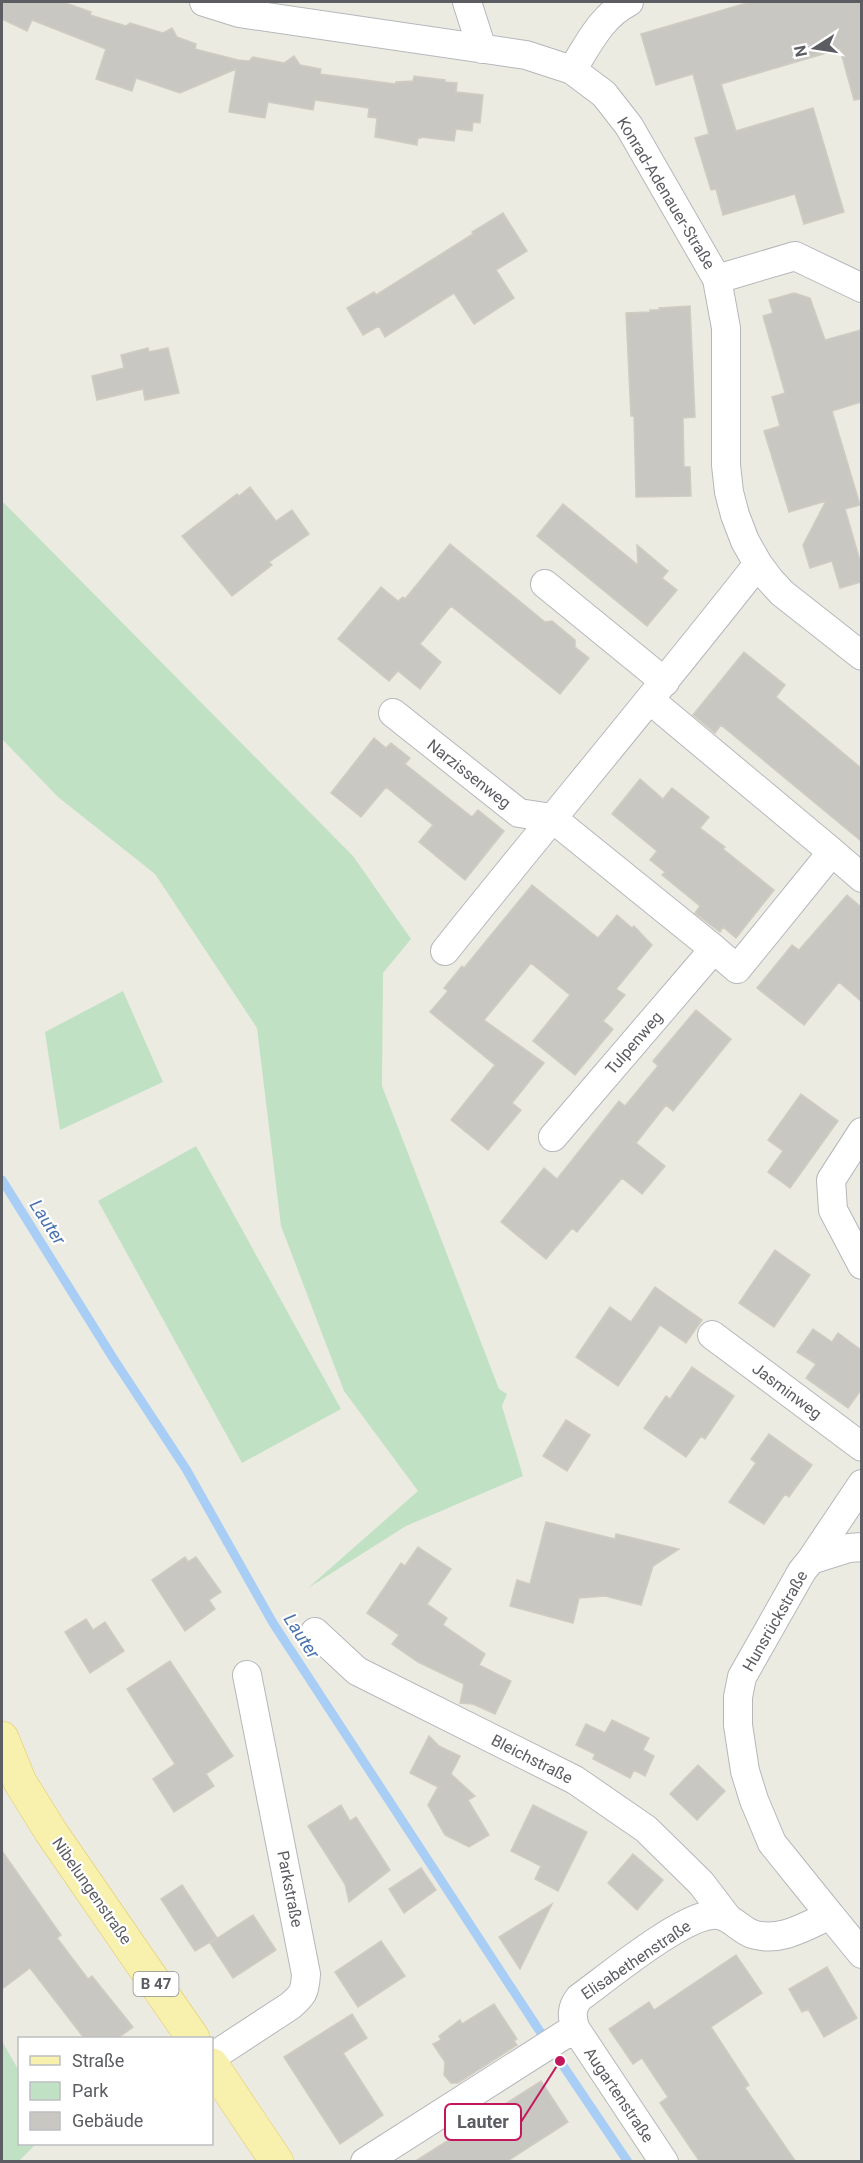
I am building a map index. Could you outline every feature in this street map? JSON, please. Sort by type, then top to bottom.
[{"type":"main road","name":"Nibelungenstraße","points":[[2,1738],[20,1782],[51,1832],[192,2037]]},
{"type":"main road","points":[[213,2066],[277,2162]]},
{"type":"street","name":"Konrad-Adenauer-Straße","points":[[204,2],[239,13],[526,55],[572,70],[604,94],[629,126],[717,279],[726,328],[726,465],[729,492],[745,541],[758,564],[782,593],[861,656]]},
{"type":"street","points":[[467,2],[482,49]]},
{"type":"street","points":[[572,70],[602,22],[616,8],[629,2]]},
{"type":"street","points":[[717,279],[795,256],[861,288]]},
{"type":"street","points":[[445,951],[658,691],[758,564]]},
{"type":"street","points":[[545,584],[861,878]]},
{"type":"street","name":"Narzissenweg","points":[[393,713],[519,813],[552,818]]},
{"type":"street","points":[[552,818],[736,969],[832,852]]},
{"type":"street","name":"Tulpenweg","points":[[554,1137],[714,949]]},
{"type":"street","points":[[861,1132],[831,1180],[833,1210],[861,1265]]},
{"type":"street","name":"Jasminweg","points":[[712,1335],[861,1447]]},
{"type":"street","points":[[812,1560],[861,1484]]},
{"type":"street","name":"Hunsrückstraße","points":[[861,1548],[849,1548],[812,1560],[802,1571],[742,1677],[738,1697],[738,1716],[746,1771],[754,1800],[772,1843],[861,1954]]},
{"type":"street","name":"Bleichstraße","points":[[315,1632],[357,1671],[575,1780],[638,1823],[701,1883],[727,1917]]},
{"type":"street","name":"Parkstraße","points":[[213,2056],[290,2006],[305,1990],[306,1974],[247,1675]]},
{"type":"street","points":[[727,1917],[751,1933],[776,1937],[792,1933],[822,1905]]},
{"type":"street","name":"Elisabethenstraße","points":[[570,2032],[574,2005],[579,1998],[676,1930],[700,1918],[713,1915],[727,1917]]},
{"type":"street","points":[[365,2162],[570,2032]]},
{"type":"street","name":"Augartenstraße","points":[[570,2032],[664,2162]]},
{"type":"green space","points":[[2,501],[353,856],[411,939],[383,973],[382,1086],[499,1389],[507,1394],[502,1406],[523,1476],[406,1526],[308,1588],[418,1491],[344,1391],[281,1226],[257,1028],[155,874],[58,797],[2,739]]},
{"type":"green space","points":[[123,991],[163,1082],[60,1130],[45,1032]]},
{"type":"green space","points":[[196,1146],[341,1409],[242,1463],[98,1201]]},
{"type":"green space","points":[[2,2041],[18,2069],[18,2145],[35,2145],[19,2161],[2,2161]]},
{"type":"building","points":[[2,2],[63,2],[91,12],[90,15],[126,26],[130,23],[163,33],[172,28],[177,37],[196,44],[195,49],[238,60],[249,61],[253,57],[284,63],[294,56],[300,65],[321,69],[320,74],[395,84],[396,82],[413,81],[414,76],[457,83],[456,92],[483,95],[480,123],[473,122],[472,131],[456,129],[454,141],[421,137],[418,138],[417,145],[375,137],[377,118],[368,117],[369,108],[315,100],[313,110],[268,102],[265,118],[229,112],[236,69],[180,93],[136,78],[132,91],[96,79],[106,49],[32,20],[27,31],[2,19]]},
{"type":"building","points":[[750,2],[861,2],[861,99],[854,100],[840,49],[721,84],[736,131],[813,108],[844,212],[804,224],[795,194],[723,215],[716,189],[711,190],[695,138],[709,134],[693,74],[656,85],[641,34]]},
{"type":"building","points":[[503,213],[527,251],[496,270],[514,298],[474,324],[454,293],[385,337],[379,326],[363,335],[347,308],[374,292],[376,295]]},
{"type":"building","points":[[794,293],[810,298],[825,340],[861,330],[861,402],[832,411],[860,505],[845,509],[861,564],[861,582],[840,588],[832,561],[810,568],[803,545],[826,501],[789,512],[764,431],[780,426],[772,397],[785,393],[763,316],[773,313],[769,300]]},
{"type":"building","points":[[690,306],[695,417],[683,418],[684,467],[690,467],[691,496],[636,497],[634,416],[631,416],[626,313]]},
{"type":"building","points":[[148,348],[149,352],[168,348],[179,393],[145,400],[143,389],[97,400],[92,376],[124,368],[121,355]]},
{"type":"building","points":[[250,487],[276,521],[292,510],[309,534],[269,562],[272,565],[232,596],[182,536],[237,494],[239,496]]},
{"type":"building","points":[[563,504],[638,565],[637,545],[668,571],[662,578],[677,590],[647,626],[537,536]]},
{"type":"building","points":[[450,544],[545,622],[552,621],[575,640],[575,647],[589,658],[560,694],[451,606],[420,644],[441,662],[420,689],[398,671],[389,681],[338,639],[381,587],[398,601],[403,597],[405,599]]},
{"type":"building","points":[[744,652],[785,685],[776,697],[861,768],[861,841],[721,725],[715,733],[693,715]]},
{"type":"building","points":[[374,738],[386,748],[391,743],[410,758],[405,764],[472,817],[478,810],[504,831],[465,880],[419,842],[433,825],[386,787],[361,817],[331,793]]},
{"type":"building","points":[[640,779],[663,799],[672,788],[709,817],[700,828],[774,890],[736,938],[723,927],[720,932],[695,913],[700,906],[662,875],[665,872],[650,860],[657,851],[612,814]]},
{"type":"building","points":[[532,885],[598,938],[617,915],[632,928],[634,926],[652,945],[616,989],[625,995],[603,1021],[613,1029],[575,1075],[533,1041],[570,995],[531,963],[484,1020],[544,1063],[512,1103],[521,1110],[488,1150],[451,1120],[495,1065],[430,1012],[448,991],[444,988],[462,966],[464,968]]},
{"type":"building","points":[[847,895],[861,907],[861,1001],[839,982],[804,1025],[757,988],[792,945],[799,950]]},
{"type":"building","points":[[696,1010],[731,1039],[673,1111],[666,1105],[636,1143],[665,1166],[642,1194],[622,1178],[577,1232],[572,1228],[546,1259],[501,1222],[544,1168],[557,1179],[619,1101],[625,1106],[658,1066],[653,1061]]},
{"type":"building","points":[[801,1094],[838,1121],[790,1188],[768,1172],[783,1151],[768,1140]]},
{"type":"building","points":[[775,1250],[810,1275],[774,1327],[739,1303]]},
{"type":"building","points":[[655,1287],[702,1320],[686,1343],[660,1325],[618,1386],[576,1357],[610,1307],[631,1322]]},
{"type":"building","points":[[813,1329],[832,1342],[838,1333],[861,1350],[861,1390],[848,1408],[806,1378],[816,1364],[797,1352]]},
{"type":"building","points":[[692,1367],[734,1396],[705,1439],[701,1436],[686,1457],[644,1428],[666,1396],[670,1399]]},
{"type":"building","points":[[566,1420],[590,1435],[567,1471],[543,1456]]},
{"type":"building","points":[[769,1434],[812,1465],[789,1497],[785,1494],[764,1524],[729,1502],[756,1463],[751,1459]]},
{"type":"building","points":[[546,1522],[615,1539],[616,1534],[679,1549],[653,1566],[641,1605],[605,1596],[579,1598],[573,1623],[510,1606],[517,1580],[530,1584]]},
{"type":"building","points":[[418,1547],[451,1569],[427,1604],[447,1618],[443,1625],[485,1654],[479,1665],[511,1681],[495,1714],[473,1704],[460,1703],[464,1684],[418,1662],[392,1644],[399,1635],[367,1613],[401,1563],[405,1566]]},
{"type":"building","points":[[185,1557],[188,1562],[196,1557],[221,1592],[209,1600],[215,1609],[185,1631],[152,1580]]},
{"type":"building","points":[[86,1619],[93,1630],[105,1622],[124,1651],[90,1673],[65,1632]]},
{"type":"building","points":[[170,1661],[233,1756],[206,1774],[214,1786],[174,1812],[153,1779],[175,1764],[127,1689]]},
{"type":"building","points":[[612,1720],[649,1738],[643,1750],[654,1756],[645,1776],[634,1770],[630,1778],[593,1759],[595,1754],[576,1745],[586,1724],[605,1733]]},
{"type":"building","points":[[429,1736],[439,1746],[460,1756],[451,1774],[475,1796],[468,1800],[489,1835],[469,1847],[445,1835],[428,1805],[438,1787],[410,1773]]},
{"type":"building","points":[[698,1765],[725,1791],[697,1820],[670,1794]]},
{"type":"building","points":[[341,1805],[350,1821],[356,1817],[390,1870],[349,1902],[345,1884],[308,1826]]},
{"type":"building","points":[[533,1805],[587,1832],[558,1891],[535,1879],[541,1866],[511,1851]]},
{"type":"building","points":[[2,1851],[61,1935],[57,1938],[88,1979],[92,1976],[133,2027],[119,2037],[83,2037],[30,1968],[2,1989]]},
{"type":"building","points":[[633,1854],[663,1880],[637,1910],[608,1883]]},
{"type":"building","points":[[421,1868],[436,1890],[404,1913],[389,1889]]},
{"type":"building","points":[[182,1885],[217,1938],[195,1951],[161,1899]]},
{"type":"building","points":[[552,1904],[520,1969],[499,1937]]},
{"type":"building","points":[[253,1915],[276,1950],[233,1978],[210,1943]]},
{"type":"building","points":[[381,1941],[405,1976],[358,2007],[335,1972]]},
{"type":"building","points":[[736,1955],[762,1993],[711,2027],[749,2085],[745,2088],[796,2162],[700,2162],[660,2103],[668,2097],[642,2058],[633,2064],[609,2029],[649,2002],[654,2010]]},
{"type":"building","points":[[827,1967],[857,2018],[824,2037],[808,2009],[802,2012],[789,1989]]},
{"type":"building","points":[[494,2004],[517,2039],[514,2041],[517,2045],[458,2083],[451,2083],[444,2075],[445,2062],[433,2044],[441,2040],[439,2036],[460,2020],[462,2024]]},
{"type":"building","points":[[352,2014],[367,2038],[343,2053],[383,2115],[340,2144],[284,2057]]},
{"type":"building","points":[[541,2081],[568,2122],[506,2162],[414,2162]]},
{"type":"waterway","name":"Lauter","points":[[2,1180],[113,1358],[186,1469],[273,1623],[628,2162]]},
{"type":"place","name":"Lauter","points":[[560,2061]]}]
